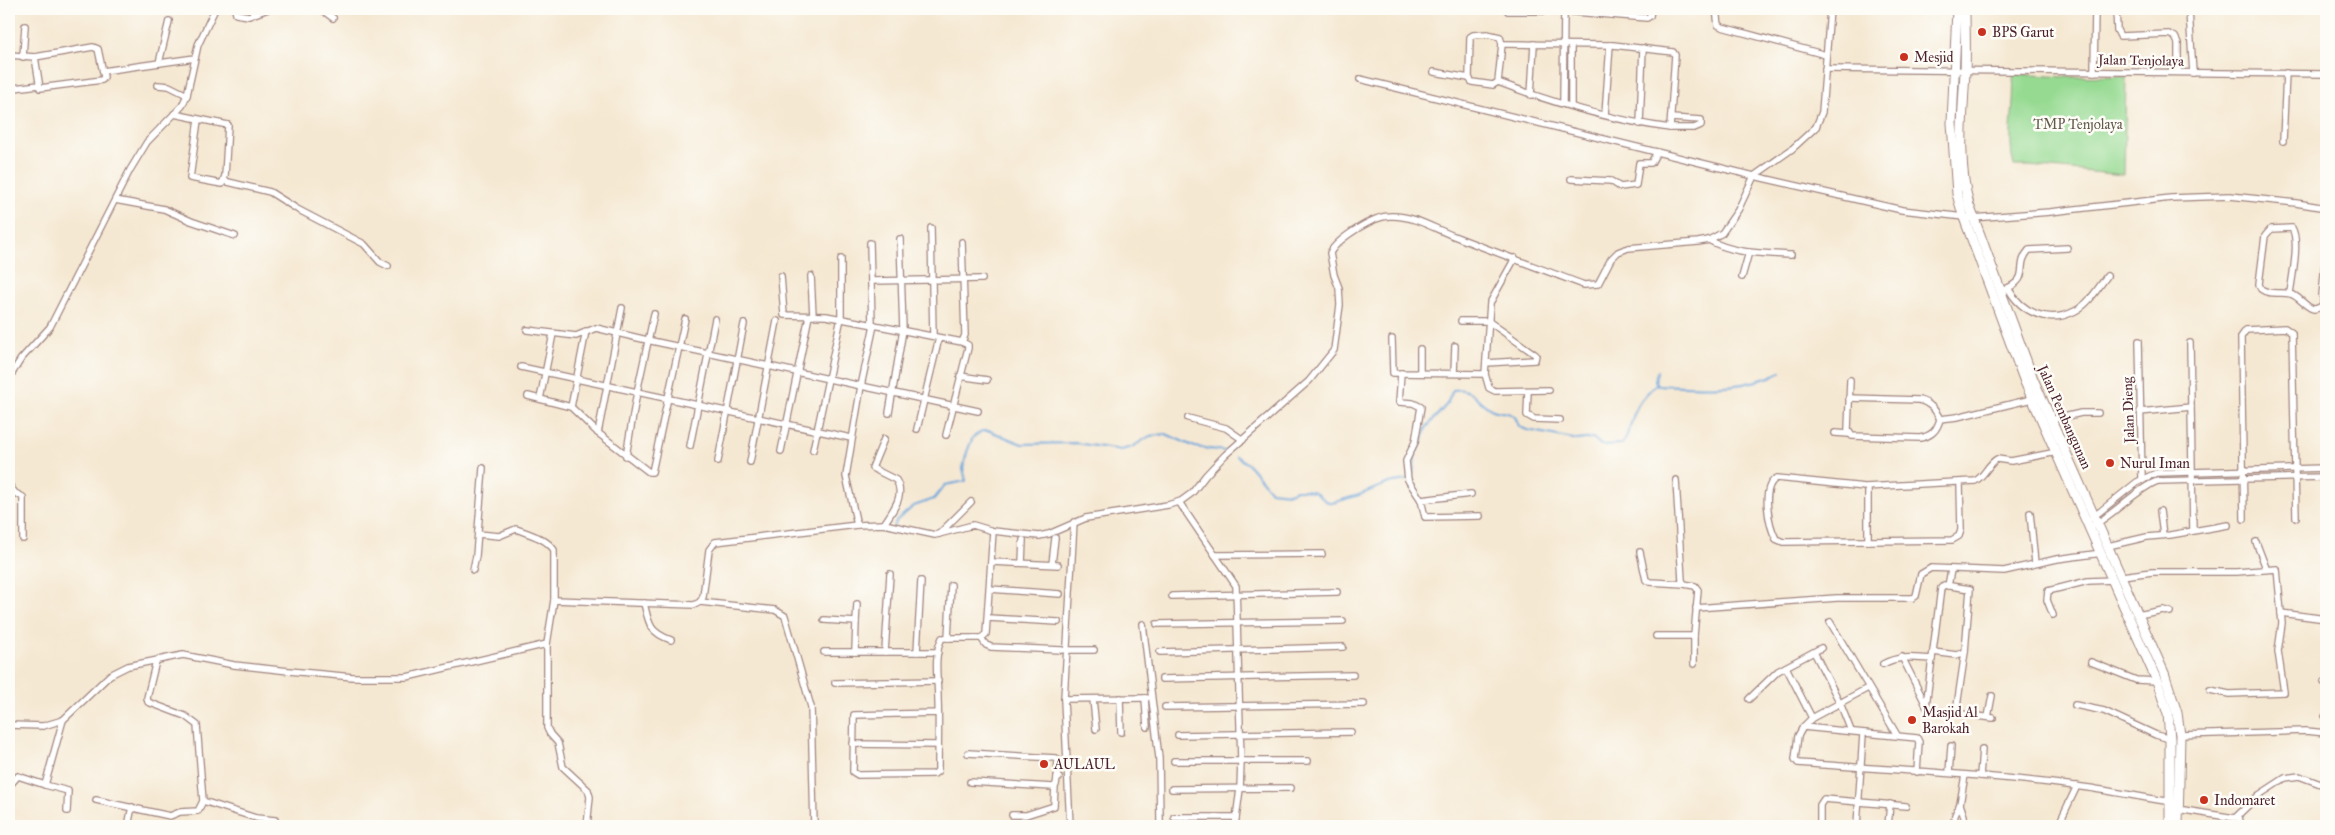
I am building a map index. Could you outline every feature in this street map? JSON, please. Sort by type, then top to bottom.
[{"type":"main road","name":"Jalan Pembangunan","points":[[1957,9],[1960,71]]},
{"type":"main road","name":"Jalan Pembangunan","points":[[1965,9],[1960,71],[1952,123],[1957,194],[2004,290],[2037,398],[2051,420],[2105,550],[2138,615],[2164,673],[2176,713],[2180,735],[2175,760],[2170,826]]},
{"type":"main road","name":"Jalan Pembangunan","points":[[1968,218],[2057,452],[2093,522]]},
{"type":"main road","name":"Jalan Pembangunan","points":[[2118,578],[2168,714],[2170,739],[2175,760]]},
{"type":"main road","name":"Jalan Pembangunan","points":[[2173,806],[2178,826]]},
{"type":"street","points":[[9,378],[21,359],[50,328],[115,200],[147,142],[182,106],[187,95],[203,31],[215,9]]},
{"type":"street","points":[[235,9],[236,14],[242,16],[268,9]]},
{"type":"street","points":[[320,9],[333,18]]},
{"type":"street","points":[[1508,12],[1564,10],[1647,18],[1650,16],[1652,9]]},
{"type":"street","points":[[1716,9],[1718,25],[1722,27],[1826,55]]},
{"type":"street","points":[[700,602],[703,597],[709,550],[715,542],[857,525],[884,524],[927,534],[939,534],[972,525],[993,531],[1039,536],[1049,534],[1086,518],[1179,502],[1192,492],[1206,475],[1243,440],[1309,381],[1334,350],[1340,305],[1339,288],[1334,275],[1330,253],[1341,239],[1380,218],[1389,216],[1410,217],[1457,238],[1584,285],[1592,286],[1598,284],[1611,259],[1623,250],[1708,240],[1722,232],[1727,226],[1738,210],[1754,176],[1785,155],[1816,127],[1822,112],[1830,9]]},
{"type":"street","points":[[2094,72],[2095,9]]},
{"type":"street","points":[[2116,9],[2117,30],[2120,36],[2169,34],[2176,37],[2178,42],[2178,72]]},
{"type":"street","points":[[1564,10],[1571,105]]},
{"type":"street","points":[[2189,11],[2193,73]]},
{"type":"street","points":[[159,63],[169,21]]},
{"type":"street","points":[[23,57],[25,26]]},
{"type":"street","points":[[1469,78],[1470,37],[1473,35],[1497,36],[1502,44],[1498,82]]},
{"type":"street","points":[[1502,44],[1610,45],[1668,50],[1675,55],[1670,128]]},
{"type":"street","points":[[1531,94],[1534,44]]},
{"type":"street","points":[[1563,103],[1568,45]]},
{"type":"street","points":[[1605,115],[1610,45]]},
{"type":"street","points":[[9,55],[35,57],[93,47],[98,49],[103,71],[102,80],[40,88],[39,85],[14,88]]},
{"type":"street","points":[[1640,124],[1643,48]]},
{"type":"street","points":[[35,57],[39,85]]},
{"type":"street","points":[[103,71],[195,58]]},
{"type":"street","name":"Jalan Tenjolaya","points":[[1825,69],[2326,74]]},
{"type":"street","points":[[1434,72],[1469,78],[1472,82],[1492,85],[1498,82],[1531,94],[1640,124],[1670,128],[1694,128],[1701,125],[1700,120],[1671,118]]},
{"type":"street","points":[[2283,141],[2286,73]]},
{"type":"street","points":[[1360,79],[1754,176],[1902,210],[1968,218],[2058,211],[2171,198],[2230,196],[2296,202],[2326,208]]},
{"type":"street","points":[[158,85],[169,86],[187,95]]},
{"type":"street","points":[[174,114],[228,125],[224,180],[222,184],[190,178],[198,120]]},
{"type":"street","points":[[1572,179],[1611,181],[1620,188],[1636,185],[1639,163],[1651,163],[1657,152]]},
{"type":"street","points":[[224,180],[270,192],[297,209],[364,244],[380,262],[388,266]]},
{"type":"street","points":[[115,200],[164,209],[191,221],[235,236]]},
{"type":"street","points":[[2058,211],[2089,211],[2129,205]]},
{"type":"street","points":[[2290,293],[2295,232],[2292,228],[2286,227],[2271,229],[2265,236],[2259,287],[2262,291],[2290,293],[2316,309],[2326,304],[2322,296],[2326,252]]},
{"type":"street","points":[[931,228],[933,280],[932,336]]},
{"type":"street","points":[[889,412],[903,330],[900,240]]},
{"type":"street","points":[[1708,240],[1719,246],[1749,252],[1791,255]]},
{"type":"street","points":[[962,242],[965,335],[962,342]]},
{"type":"street","points":[[857,525],[846,476],[860,386],[873,325],[870,243]]},
{"type":"street","points":[[2067,248],[2029,250],[2024,256],[2018,284],[2004,290],[2028,311],[2038,315],[2052,316],[2074,312],[2083,305],[2106,276]]},
{"type":"street","points":[[1742,277],[1749,252]]},
{"type":"street","points":[[1515,258],[1490,303],[1485,374],[1491,390],[1549,390]]},
{"type":"street","points":[[813,450],[841,318],[841,259]]},
{"type":"street","points":[[781,276],[783,314],[841,318],[968,344],[946,435]]},
{"type":"street","points":[[781,451],[812,316],[811,276]]},
{"type":"street","points":[[872,281],[982,278]]},
{"type":"street","points":[[598,433],[622,308]]},
{"type":"street","points":[[626,456],[636,392],[654,314]]},
{"type":"street","points":[[528,396],[571,407],[626,456],[649,472],[654,471],[667,398],[685,318]]},
{"type":"street","points":[[690,446],[715,319]]},
{"type":"street","points":[[750,462],[778,321]]},
{"type":"street","points":[[1461,321],[1488,322],[1536,355],[1536,358],[1486,363]]},
{"type":"street","points":[[718,461],[744,324]]},
{"type":"street","points":[[527,330],[576,336],[596,328],[617,331],[678,347],[978,411]]},
{"type":"street","points":[[2244,519],[2241,337],[2246,330],[2286,328],[2292,333],[2296,517]]},
{"type":"street","points":[[571,407],[586,331]]},
{"type":"street","points":[[540,399],[553,334]]},
{"type":"street","points":[[917,429],[939,338]]},
{"type":"street","points":[[1392,339],[1393,372],[1485,374]]},
{"type":"street","name":"Jalan Dieng","points":[[2138,341],[2142,478]]},
{"type":"street","points":[[2190,343],[2192,531]]},
{"type":"street","points":[[1454,374],[1455,346]]},
{"type":"street","points":[[1420,349],[1420,373]]},
{"type":"street","points":[[521,367],[851,438]]},
{"type":"street","points":[[1401,373],[1399,402],[1413,403],[1421,407],[1415,442],[1406,461],[1408,480],[1421,500],[1425,517],[1480,516]]},
{"type":"street","points":[[960,376],[987,380]]},
{"type":"street","points":[[1849,434],[1850,380]]},
{"type":"street","points":[[1528,391],[1527,415],[1534,419],[1560,420]]},
{"type":"street","points":[[1835,433],[1864,437],[1920,438],[1930,436],[1938,427],[1940,419],[1927,402],[1920,400],[1849,398]]},
{"type":"street","points":[[1940,419],[1957,417],[2037,398]]},
{"type":"street","points":[[2140,412],[2191,407]]},
{"type":"street","points":[[2051,420],[2081,413],[2098,413]]},
{"type":"street","points":[[1188,418],[1226,428],[1243,440]]},
{"type":"street","points":[[884,439],[872,468],[896,480],[900,491],[899,501],[884,524]]},
{"type":"street","points":[[1960,483],[1961,530],[1959,536],[1952,540],[1783,542],[1776,539],[1771,531],[1768,488],[1772,480],[1777,478],[1868,487],[1960,483],[1978,480],[1988,466],[1997,460],[2012,461],[2057,452]]},
{"type":"street","points":[[473,570],[483,468]]},
{"type":"street","points":[[2093,522],[2142,478],[2160,473],[2326,468]]},
{"type":"street","points":[[2093,522],[2119,509],[2153,482],[2326,477]]},
{"type":"street","points":[[1676,480],[1684,584]]},
{"type":"street","points":[[9,486],[15,493],[23,497],[23,539]]},
{"type":"street","points":[[1868,487],[1868,540]]},
{"type":"street","points":[[1421,500],[1471,494]]},
{"type":"street","points":[[939,534],[971,502]]},
{"type":"street","points":[[1179,502],[1236,586],[1241,761],[1240,789],[1235,826]]},
{"type":"street","points":[[2114,502],[2119,509]]},
{"type":"street","points":[[2160,511],[2163,535]]},
{"type":"street","points":[[2030,513],[2035,563]]},
{"type":"street","points":[[1070,826],[1066,777],[1064,650],[1074,522]]},
{"type":"street","points":[[1696,608],[1837,598],[1913,598],[1916,596],[1923,572],[1932,568],[2004,571],[2035,563],[2105,550],[2163,535],[2228,525]]},
{"type":"street","points":[[478,534],[499,536],[516,529],[545,540],[552,547],[554,554],[554,600],[547,644],[547,728],[558,742],[563,767],[588,790],[590,797],[587,826]]},
{"type":"street","points":[[938,713],[855,714],[852,770],[858,775],[934,774],[938,771],[938,713],[938,681],[938,652],[942,638],[981,638],[986,634],[993,531]]},
{"type":"street","points":[[991,562],[1055,564],[1056,538]]},
{"type":"street","points":[[1022,563],[1023,540]]},
{"type":"street","points":[[2256,542],[2266,568]]},
{"type":"street","points":[[1640,552],[1646,580],[1697,587],[1694,664]]},
{"type":"street","points":[[1216,556],[1322,554]]},
{"type":"street","points":[[2052,615],[2047,600],[2048,591],[2088,581],[2152,572],[2236,572],[2274,568],[2278,571],[2281,613],[2278,651],[2284,692],[2229,694],[2210,690]]},
{"type":"street","points":[[1948,586],[1950,570]]},
{"type":"street","points":[[885,652],[890,574]]},
{"type":"street","points":[[917,652],[921,581]]},
{"type":"street","points":[[948,638],[951,585]]},
{"type":"street","points":[[1926,706],[1941,588],[1948,586],[1971,591],[1956,713]]},
{"type":"street","points":[[990,589],[1060,594]]},
{"type":"street","points":[[1172,596],[1337,592]]},
{"type":"street","points":[[554,600],[694,605],[700,602],[775,610],[785,616],[811,707],[814,826]]},
{"type":"street","points":[[644,603],[650,627],[659,636],[671,640]]},
{"type":"street","points":[[855,652],[857,604]]},
{"type":"street","points":[[2138,615],[2164,610],[2170,612]]},
{"type":"street","points":[[2281,613],[2326,618]]},
{"type":"street","points":[[988,618],[1058,622]]},
{"type":"street","points":[[824,620],[856,622]]},
{"type":"street","points":[[1157,624],[1343,621]]},
{"type":"street","points":[[1830,622],[1897,735]]},
{"type":"street","points":[[1143,624],[1148,698],[1147,727]]},
{"type":"street","points":[[1656,636],[1694,636]]},
{"type":"street","points":[[981,638],[986,645],[991,647],[1094,650]]},
{"type":"street","points":[[9,725],[43,726],[63,720],[110,674],[128,666],[156,661],[192,656],[234,665],[289,671],[353,677],[407,677],[547,644]]},
{"type":"street","points":[[1160,652],[1343,647]]},
{"type":"street","points":[[1749,698],[1768,677],[1821,648]]},
{"type":"street","points":[[824,652],[938,652]]},
{"type":"street","points":[[1814,652],[1840,703],[1851,731]]},
{"type":"street","points":[[1883,664],[1892,659],[1902,657],[1957,655],[1964,652]]},
{"type":"street","points":[[1902,657],[1929,710],[1991,717],[1992,696]]},
{"type":"street","points":[[96,800],[170,816],[180,812],[198,811],[203,801],[196,725],[185,716],[148,702],[147,698],[156,661]]},
{"type":"street","points":[[2091,662],[2136,680],[2157,681]]},
{"type":"street","points":[[1786,667],[1812,718]]},
{"type":"street","points":[[1162,679],[1353,676]]},
{"type":"street","points":[[835,683],[938,681]]},
{"type":"street","points":[[1868,688],[1812,718],[1803,727],[1798,736],[1796,762],[1949,773],[2077,786],[2229,818],[2239,817],[2249,804],[2284,778],[2299,776],[2326,786]]},
{"type":"street","points":[[1120,698],[1121,732]]},
{"type":"street","points":[[1064,699],[1148,698]]},
{"type":"street","points":[[1148,698],[1159,758],[1160,821]]},
{"type":"street","points":[[1093,699],[1096,729]]},
{"type":"street","points":[[1165,707],[1364,704]]},
{"type":"street","points":[[2075,705],[2104,711],[2156,735],[2170,739]]},
{"type":"street","points":[[45,784],[63,720]]},
{"type":"street","points":[[1803,727],[1851,731],[1863,734],[1897,735],[1919,739],[1917,772]]},
{"type":"street","points":[[2180,735],[2306,731],[2326,733]]},
{"type":"street","points":[[1178,734],[1351,732]]},
{"type":"street","points":[[1856,826],[1862,767],[1863,734]]},
{"type":"street","points":[[853,744],[938,745]]},
{"type":"street","points":[[1949,773],[1951,746]]},
{"type":"street","points":[[1980,776],[1982,749]]},
{"type":"street","points":[[968,753],[1056,758],[1058,760],[1054,806],[1026,815],[1012,815]]},
{"type":"street","points":[[1174,761],[1308,761]]},
{"type":"street","points":[[1953,826],[1960,804],[1965,775]]},
{"type":"street","points":[[9,786],[18,776],[69,792],[67,811]]},
{"type":"street","points":[[1057,778],[1066,777]]},
{"type":"street","points":[[970,782],[1055,786]]},
{"type":"street","points":[[2058,826],[2077,786]]},
{"type":"street","points":[[1172,789],[1291,788]]},
{"type":"street","points":[[1820,826],[1822,800],[1906,806]]},
{"type":"street","points":[[203,801],[256,818],[275,820]]},
{"type":"street","points":[[1888,826],[1890,804]]},
{"type":"street","points":[[1960,804],[1965,826]]},
{"type":"street","points":[[128,826],[132,807]]},
{"type":"street","points":[[1174,817],[1236,817]]},
{"type":"street","points":[[2239,817],[2241,826]]},
{"type":"green space","name":"TMP Tenjolaya","points":[[2013,74],[2067,77],[2120,76],[2126,78],[2124,175],[2014,166],[2011,143]]},
{"type":"waterway","points":[[1657,371],[1655,382],[1658,385]]},
{"type":"waterway","points":[[1410,478],[1414,470],[1415,454],[1422,443],[1426,428],[1447,404],[1453,390],[1465,390],[1493,410],[1513,415],[1520,427],[1527,430],[1578,440],[1593,438],[1601,445],[1622,444],[1639,404],[1655,385],[1703,387],[1735,385],[1750,383],[1781,372]]},
{"type":"waterway","points":[[894,526],[897,520],[914,506],[934,499],[945,485],[966,481],[963,468],[967,452],[973,437],[982,431],[990,431],[1022,444],[1076,443],[1121,450],[1132,447],[1150,436],[1166,434],[1195,447],[1225,451]]},
{"type":"waterway","points":[[1236,456],[1249,465],[1271,491],[1289,493],[1296,490],[1305,490],[1314,492],[1332,503],[1389,483],[1406,480]]},
{"type":"place","name":"BPS Garut","points":[[1982,32]]},
{"type":"place","name":"Mesjid","points":[[1904,57]]},
{"type":"place","name":"Nurul Iman","points":[[2110,463]]},
{"type":"place","name":"Masjid Al Barokah","points":[[1912,720]]},
{"type":"place","name":"AULAUL","points":[[1044,764]]},
{"type":"place","name":"Indomaret","points":[[2204,800]]}]
